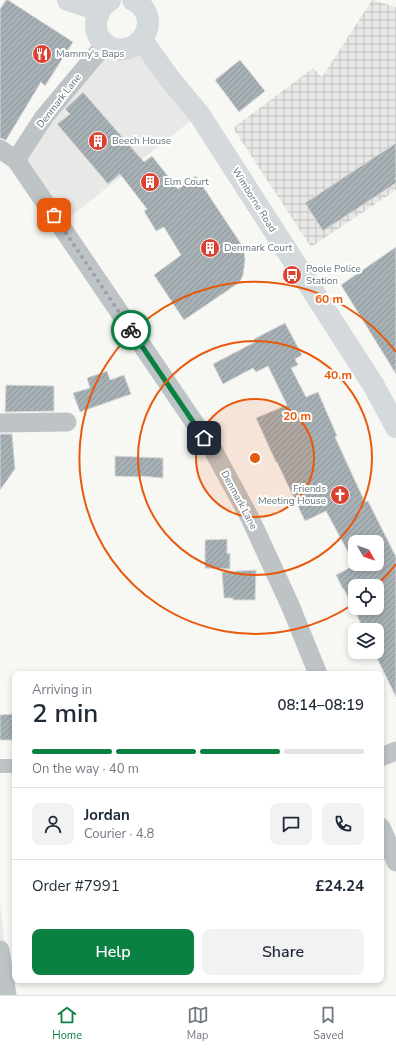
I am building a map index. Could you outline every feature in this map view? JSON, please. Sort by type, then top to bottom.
[{"type":"main road","points":[[68,0],[105,5],[96,21],[97,33],[105,44],[113,48],[123,50],[135,46],[142,40],[147,30],[148,21],[143,8],[135,0]]},
{"type":"main road","name":"Wimborne Road","points":[[142,40],[169,78],[199,114],[374,386],[396,427]]},
{"type":"street","name":"Denmark Lane","points":[[16,160],[44,117],[105,44]]},
{"type":"street","name":"Denmark Lane","points":[[0,149],[16,160],[212,450],[250,518],[290,605],[317,671]]},
{"type":"street","points":[[0,423],[67,422]]},
{"type":"street","points":[[384,756],[396,751]]},
{"type":"street","points":[[0,766],[12,766]]},
{"type":"street","points":[[384,834],[396,862]]},
{"type":"street","points":[[0,950],[7,995]]},
{"type":"shaded area","points":[[372,0],[396,7],[396,190],[311,247],[233,128],[313,68],[322,77]]},
{"type":"shaded area","points":[[105,44],[135,46],[199,114],[60,225],[16,160]]},
{"type":"shaded area","points":[[0,902],[9,995],[0,995]]},
{"type":"building","points":[[6,0],[73,42],[45,86],[41,82],[6,140],[0,138],[0,9]]},
{"type":"building","points":[[240,60],[265,91],[239,112],[215,80]]},
{"type":"building","name":"Denmark Court","points":[[83,92],[144,162],[152,156],[178,189],[196,176],[241,244],[245,260],[243,275],[240,282],[184,320],[154,275],[181,255],[164,227],[156,231],[144,211],[147,209],[120,174],[108,184],[57,124],[70,114],[65,109]]},
{"type":"building","points":[[396,143],[396,183],[323,231],[305,203]]},
{"type":"building","points":[[396,247],[396,374],[341,285]]},
{"type":"building","points":[[285,323],[302,355],[295,359],[298,365],[291,368],[306,397],[318,392],[337,436],[335,437],[365,502],[368,501],[396,557],[396,697],[377,659],[384,659],[384,623],[361,623],[357,615],[384,615],[384,579],[348,579],[348,597],[336,575],[348,569],[348,571],[384,571],[384,535],[348,535],[348,552],[326,511],[305,521],[256,418],[287,405],[268,366],[256,372],[253,368],[223,384],[213,364],[255,342],[254,339]]},
{"type":"building","points":[[107,371],[110,380],[124,375],[131,394],[80,412],[73,393],[90,388],[87,378]]},
{"type":"building","points":[[6,385],[54,386],[54,411],[5,412]]},
{"type":"building","points":[[0,434],[12,434],[15,469],[0,490]]},
{"type":"building","points":[[115,456],[163,458],[163,478],[115,476]]},
{"type":"building","points":[[227,539],[227,554],[230,553],[230,569],[205,568],[205,540]]},
{"type":"building","points":[[256,570],[255,600],[233,600],[233,598],[224,598],[222,572]]},
{"type":"building","points":[[12,714],[12,740],[0,740],[0,715]]},
{"type":"way so far","points":[[54,215],[131,330]]},
{"type":"place","name":"Mammy's Baps","points":[[42,54]]},
{"type":"place","name":"Beech House","points":[[98,141]]},
{"type":"place","name":"Elm Court","points":[[150,182]]},
{"type":"place","name":"Denmark Court","points":[[210,248]]},
{"type":"place","name":"Poole Police Station","points":[[292,275]]},
{"type":"place","name":"Friends Meeting House","points":[[340,495]]},
{"type":"route","points":[[131,330],[204,438]]}]
